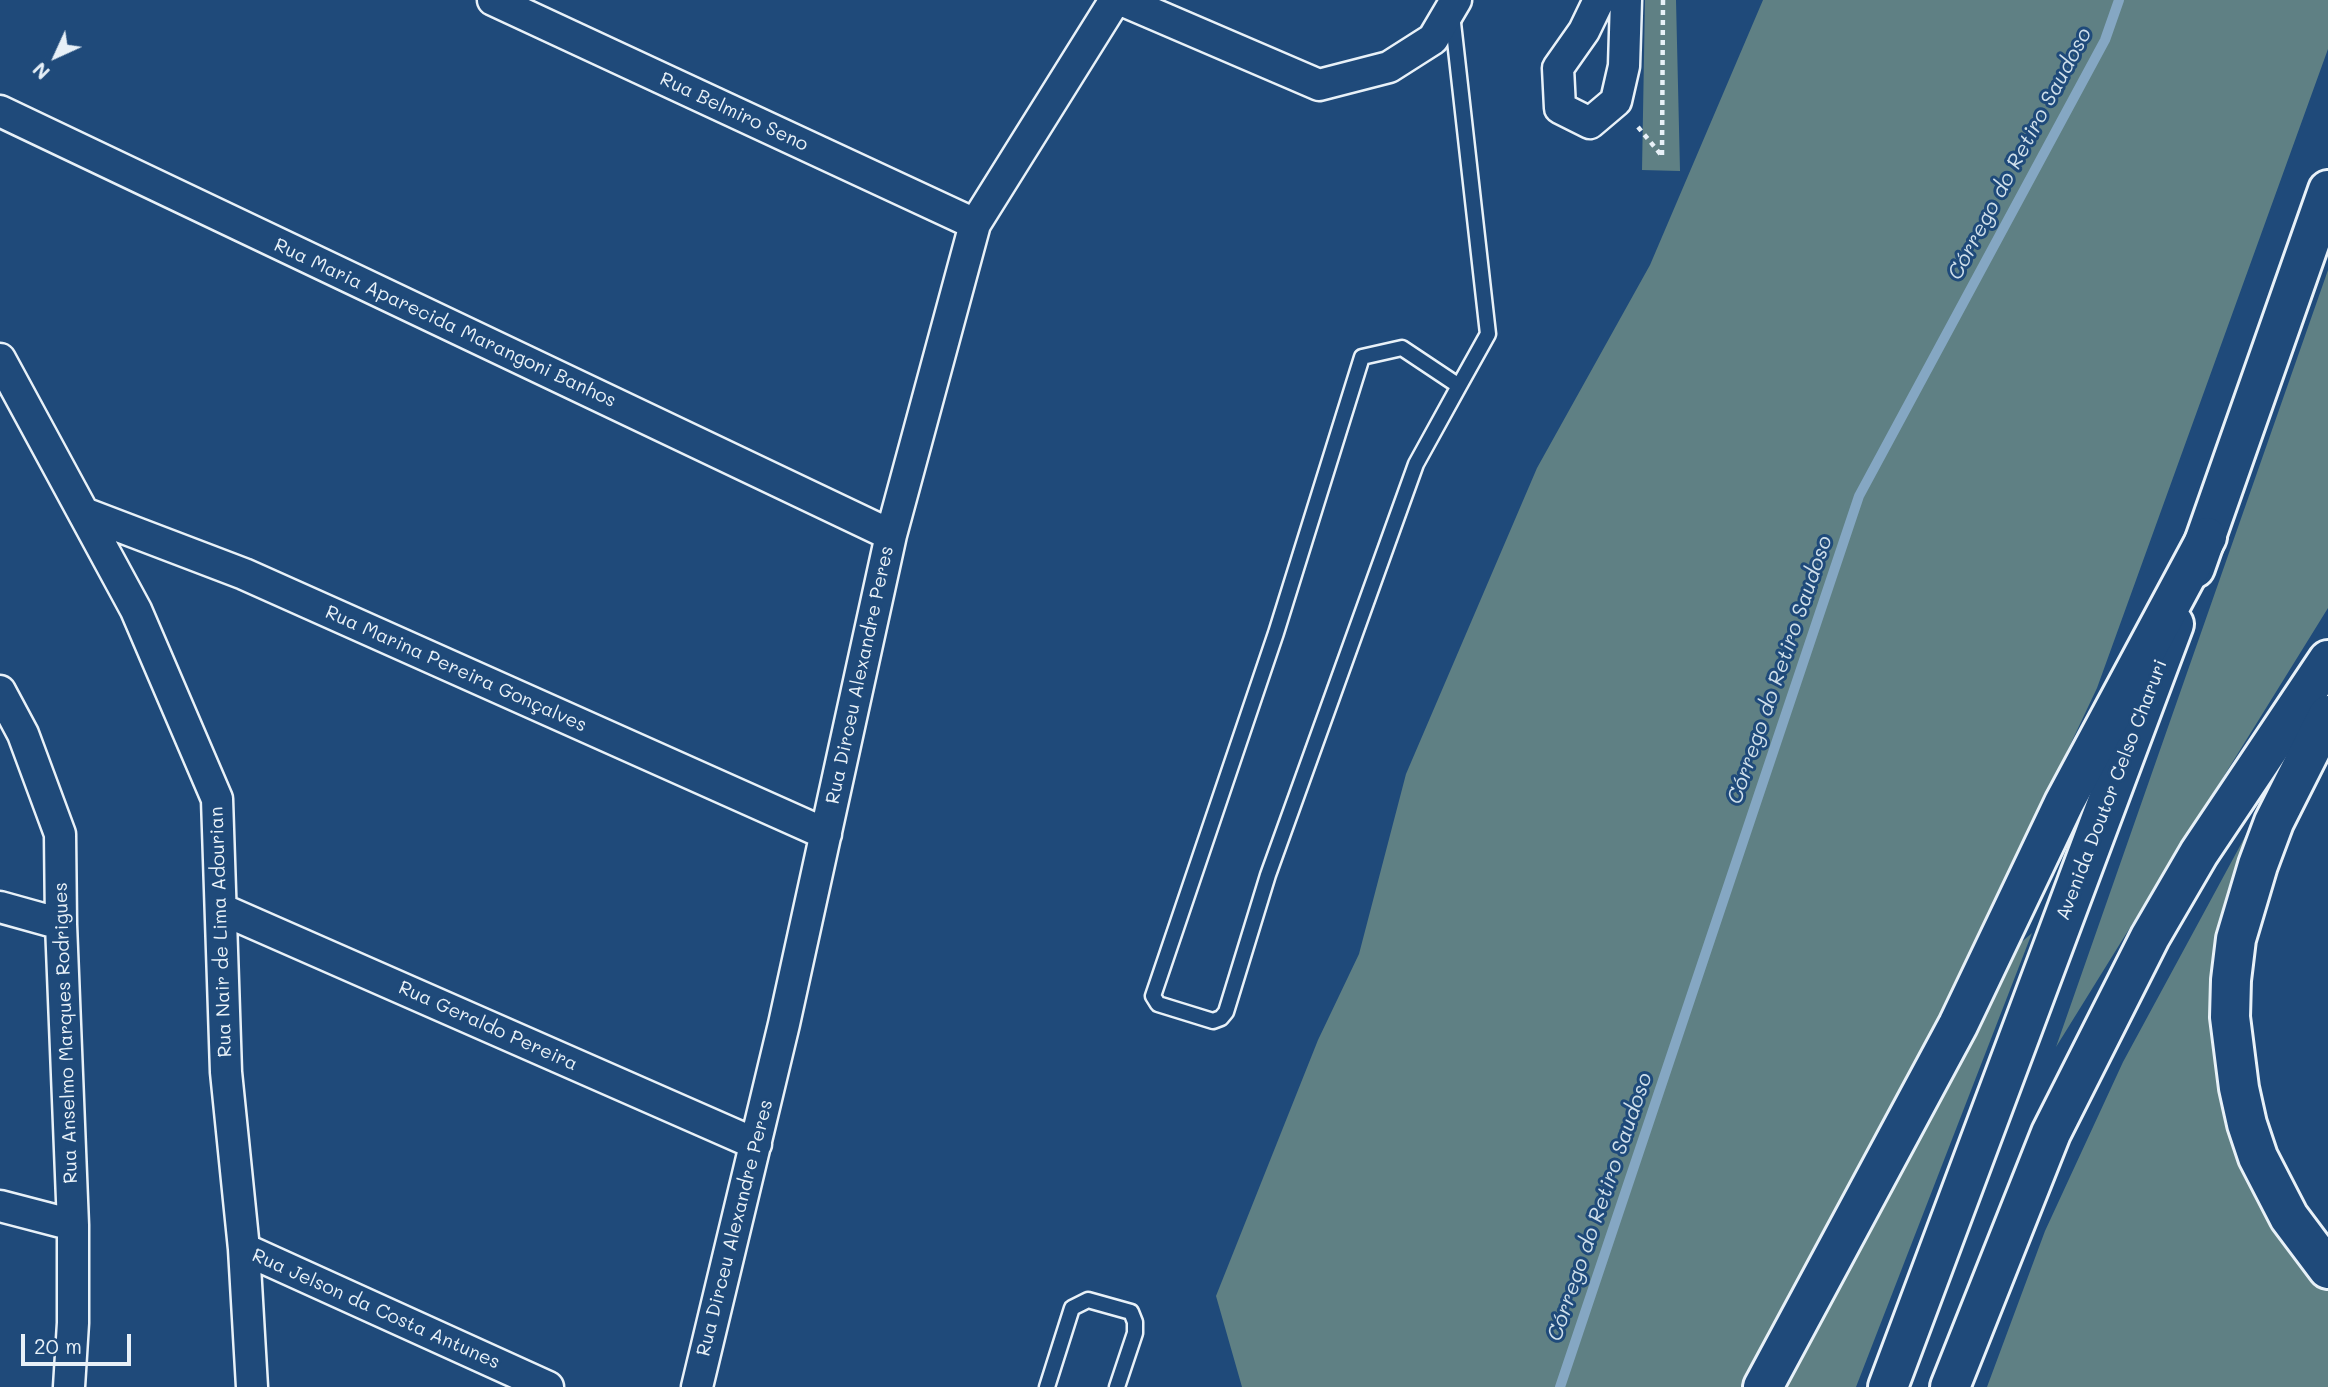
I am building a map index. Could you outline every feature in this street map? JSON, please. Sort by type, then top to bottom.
[{"type":"main road","name":"Avenida Doutor Celso Charuri","points":[[1888,1387],[2207,537],[2328,190]]},
{"type":"main road","points":[[1763,1387],[1958,1025],[2064,803],[2207,537]]},
{"type":"main road","points":[[1950,1387],[2051,1133],[2144,948],[2199,853],[2328,660]]},
{"type":"main road","points":[[2328,715],[2274,822],[2258,865],[2236,939],[2230,1017],[2239,1088],[2258,1157],[2289,1217],[2328,1269]]},
{"type":"street","name":"Rua Belmiro Seno","points":[[493,0],[975,224]]},
{"type":"street","name":"Rua Dirceu Alexandre Peres","points":[[697,1387],[756,1143],[891,535],[975,224],[1115,0]]},
{"type":"street","points":[[1121,0],[1319,85],[1389,67],[1433,39],[1453,4]]},
{"type":"street","points":[[1600,0],[1584,31],[1558,68],[1560,108],[1590,123],[1616,101],[1624,66],[1626,0]]},
{"type":"street","name":"Rua Maria Aparecida Marangoni Banhos","points":[[0,111],[891,535]]},
{"type":"street","name":"Rua Nair de Lima Adourian","points":[[0,359],[135,610],[217,799],[226,1072],[244,1249],[253,1387]]},
{"type":"street","name":"Rua Marina Pereira Gonçalves","points":[[84,513],[244,574],[826,834]]},
{"type":"street","name":"Rua Anselmo Marques Rodrigues","points":[[0,691],[23,734],[60,834],[73,1225],[73,1323],[69,1387]]},
{"type":"street","points":[[0,907],[61,924]]},
{"type":"street","name":"Rua Geraldo Pereira","points":[[221,909],[756,1143]]},
{"type":"street","points":[[0,1206],[73,1225]]},
{"type":"street","name":"Rua Jelson da Costa Antunes","points":[[244,1249],[548,1387]]},
{"type":"lane","points":[[1453,4],[1488,334],[1416,464],[1268,875],[1226,1012],[1213,1021],[1158,1004],[1153,996],[1276,633],[1362,357],[1402,348],[1459,386]]},
{"type":"lane","points":[[1047,1387],[1072,1308],[1088,1300],[1131,1312],[1135,1322],[1135,1333],[1118,1387]]},
{"type":"path","points":[[1662,156],[1663,0]]},
{"type":"green space","points":[[1645,0],[1676,0],[1680,171],[1642,170]]},
{"type":"green space","points":[[1763,0],[2328,0],[2328,49],[2097,688],[1968,961],[1741,1387],[1242,1387],[1216,1296],[1318,1040],[1359,954],[1406,774],[1537,468],[1650,265]]},
{"type":"green space","points":[[2328,270],[2328,608],[2056,1047]]},
{"type":"green space","points":[[2253,822],[2235,875],[2221,932],[2290,1242],[2328,1288],[2328,1387],[1987,1387],[2045,1231],[2123,1062]]},
{"type":"green space","points":[[2032,933],[1856,1387],[1775,1387],[2009,953]]},
{"type":"waterway","name":"Córrego do Retiro Saudoso","points":[[1560,1387],[1859,496],[2105,40],[2119,0]]}]
